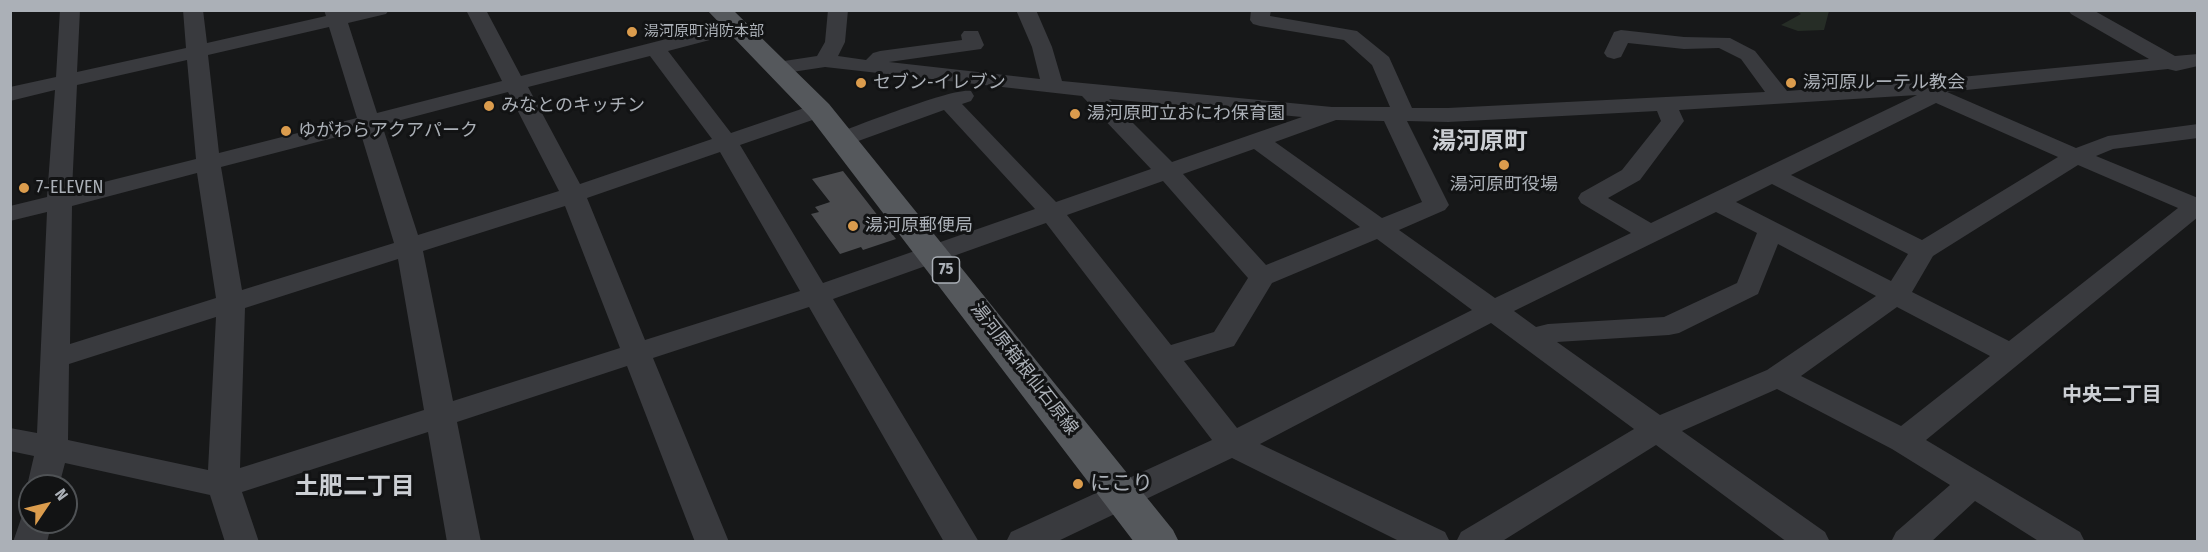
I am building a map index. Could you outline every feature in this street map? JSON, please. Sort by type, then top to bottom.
[{"type":"main road","name":"湯河原箱根仙石原線","points":[[728,19],[819,110],[1124,495],[1158,542]]},
{"type":"street","points":[[46,474],[52,448],[60,202],[70,10]]},
{"type":"street","points":[[193,10],[208,164],[231,304],[223,486],[242,542]]},
{"type":"street","points":[[10,94],[197,52],[336,15],[379,10]]},
{"type":"street","points":[[476,10],[517,84],[573,195],[712,542]]},
{"type":"street","points":[[825,60],[835,42],[838,10]]},
{"type":"street","points":[[1026,10],[1042,46],[1053,87]]},
{"type":"street","points":[[1165,357],[1224,339],[1262,277],[1436,206],[1398,114],[1381,62],[1350,35],[1260,20],[1261,10]]},
{"type":"street","points":[[2078,10],[2198,78]]},
{"type":"street","points":[[336,15],[409,249],[464,542]]},
{"type":"street","points":[[10,214],[655,48],[728,19]]},
{"type":"street","points":[[870,67],[880,57],[974,45],[971,35]]},
{"type":"street","points":[[1614,53],[1621,36],[1684,43],[1723,42],[1748,55],[1780,97]]},
{"type":"street","points":[[655,48],[726,142],[962,542]]},
{"type":"street","points":[[779,68],[825,60],[1001,82],[1335,112],[1448,115],[1780,97],[1926,92],[2198,60]]},
{"type":"street","points":[[842,139],[1001,82]]},
{"type":"street","points":[[1087,89],[1167,171],[1262,277]]},
{"type":"street","points":[[1903,441],[2197,206],[1926,92]]},
{"type":"street","points":[[1023,542],[1232,444],[1357,382],[1492,311],[1717,202],[1926,92]]},
{"type":"street","points":[[947,101],[1052,213],[1232,444],[1433,542]]},
{"type":"street","points":[[1649,233],[1590,198],[1631,175],[1673,121],[1665,103]]},
{"type":"street","points":[[56,358],[409,249],[819,110]]},
{"type":"street","points":[[13,442],[52,448],[223,486],[816,295],[1335,112]]},
{"type":"street","points":[[1473,542],[1658,429],[1778,376],[1896,295],[1923,250],[2076,156],[2108,143],[2198,131]]},
{"type":"street","points":[[1256,139],[1813,542]]},
{"type":"street","points":[[1771,174],[1923,250]]},
{"type":"street","points":[[1717,202],[2012,355]]},
{"type":"street","points":[[1533,341],[1548,333],[1669,326],[1748,288],[1771,230]]},
{"type":"street","points":[[1778,376],[1903,441],[2068,542]]},
{"type":"street","points":[[1908,542],[1974,483]]},
{"type":"shaded area","points":[[1797,11],[1829,11],[1824,30],[1798,31],[1781,25],[1801,14]]},
{"type":"building","name":"湯河原郵便局","points":[[843,171],[896,239],[863,250],[861,247],[840,254],[811,214],[819,212],[815,207],[830,202],[812,179]]},
{"type":"place","name":"湯河原町消防本部","points":[[632,32]]},
{"type":"place","name":"セブン-イレブン","points":[[861,83]]},
{"type":"place","name":"湯河原ルーテル教会","points":[[1791,83]]},
{"type":"place","name":"みなとのキッチン","points":[[489,106]]},
{"type":"place","name":"湯河原町立おにわ保育園","points":[[1075,114]]},
{"type":"place","name":"ゆがわらアクアパーク","points":[[286,131]]},
{"type":"place","name":"湯河原町役場","points":[[1504,165]]},
{"type":"place","name":"7-ELEVEN","points":[[24,188]]},
{"type":"place","name":"湯河原郵便局","points":[[853,226]]},
{"type":"place","name":"にこり","points":[[1078,484]]},
{"type":"district","name":"湯河原町","points":[[1480,142]]},
{"type":"district","name":"中央二丁目","points":[[2112,395]]},
{"type":"district","name":"土肥二丁目","points":[[355,487]]}]
